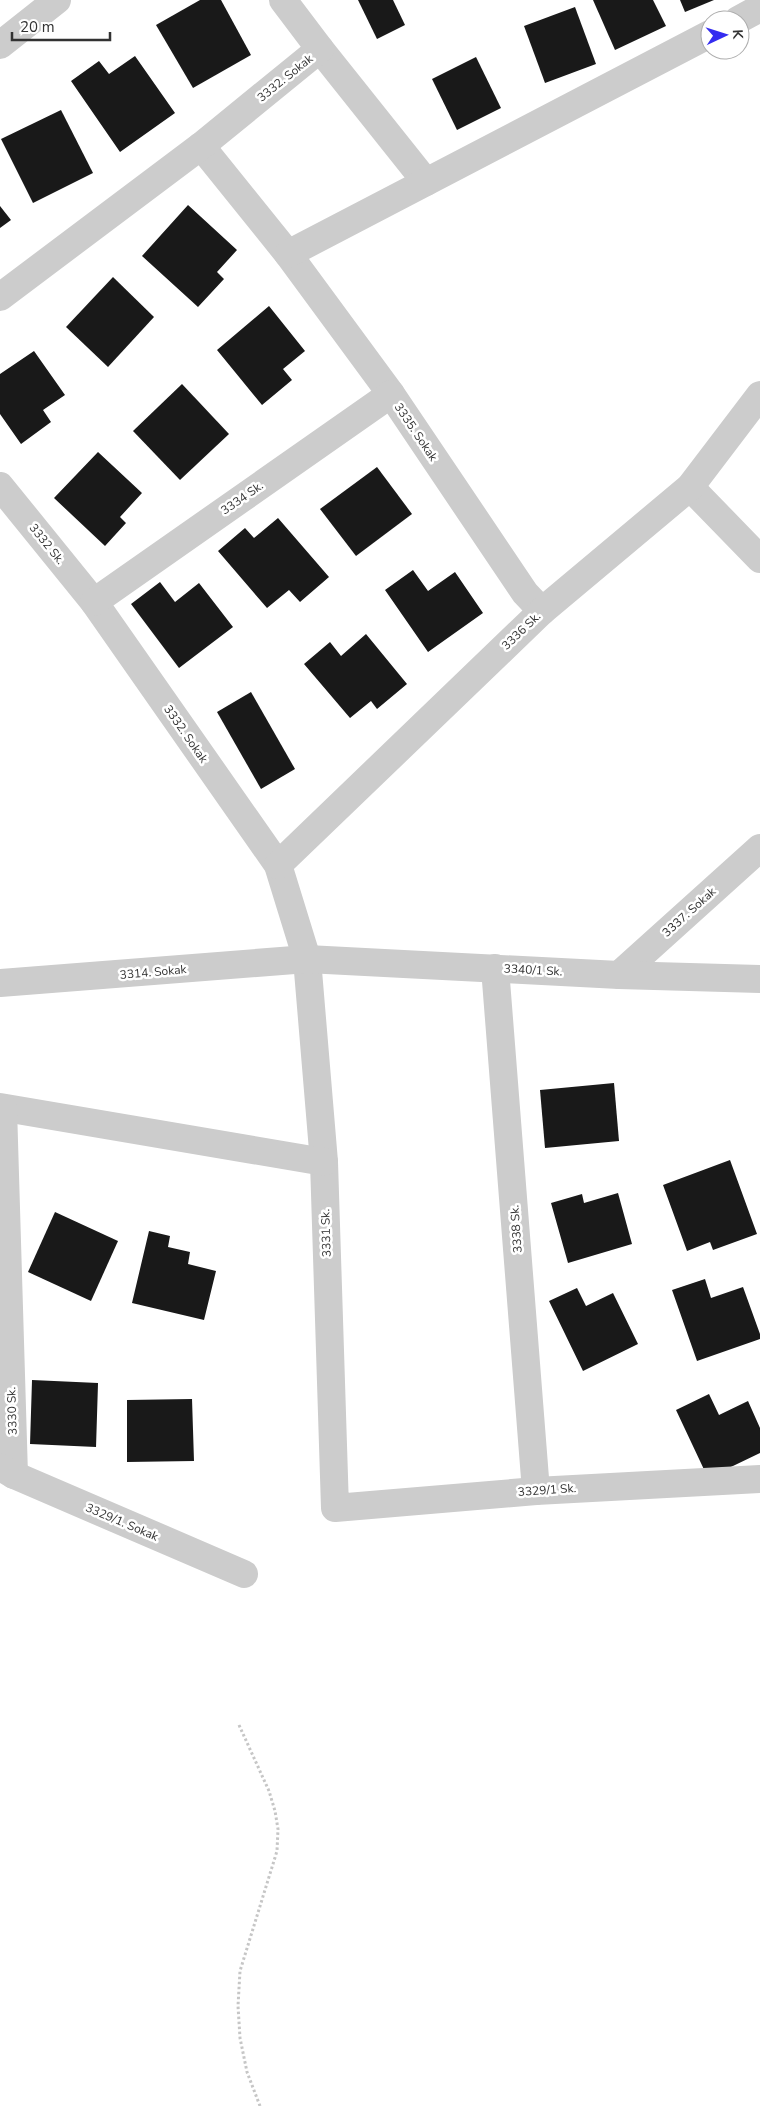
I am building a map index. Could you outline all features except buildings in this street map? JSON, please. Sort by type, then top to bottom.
[{"type":"street","points":[[0,45],[57,0]]},
{"type":"street","name":"3332. Sokak","points":[[0,297],[201,146],[320,49],[283,0]]},
{"type":"street","points":[[288,254],[700,39]]},
{"type":"street","points":[[320,49],[426,182]]},
{"type":"street","name":"3335. Sokak","points":[[201,146],[288,254],[391,394],[526,593],[542,611]]},
{"type":"street","name":"3334 Sk.","points":[[94,602],[391,394]]},
{"type":"street","name":"3336 Sk.","points":[[278,865],[542,611],[690,487],[760,395]]},
{"type":"street","name":"3332 Sk.","points":[[0,486],[94,602]]},
{"type":"street","points":[[690,487],[760,559]]},
{"type":"street","name":"3332. Sokak","points":[[94,602],[278,865],[306,958]]},
{"type":"street","name":"3337. Sokak","points":[[619,975],[760,848]]},
{"type":"street","name":"3340/1 Sk.","points":[[306,958],[619,975],[760,979]]},
{"type":"street","name":"3314. Sokak","points":[[0,982],[306,958]]},
{"type":"street","name":"3331 Sk.","points":[[306,958],[324,1162],[335,1508]]},
{"type":"street","name":"3338 Sk.","points":[[495,968],[536,1490]]},
{"type":"street","points":[[1,1108],[324,1162]]},
{"type":"street","name":"3330 Sk.","points":[[1,1108],[7,1471]]},
{"type":"street","name":"3329/1. Sokak","points":[[7,1471],[244,1574]]},
{"type":"street","name":"3329/1 Sk.","points":[[335,1508],[536,1490],[760,1479]]},
{"type":"path","points":[[239,1725],[269,1791],[278,1829],[277,1851],[240,1971],[238,2006],[240,2038],[247,2072],[260,2106]]}]
